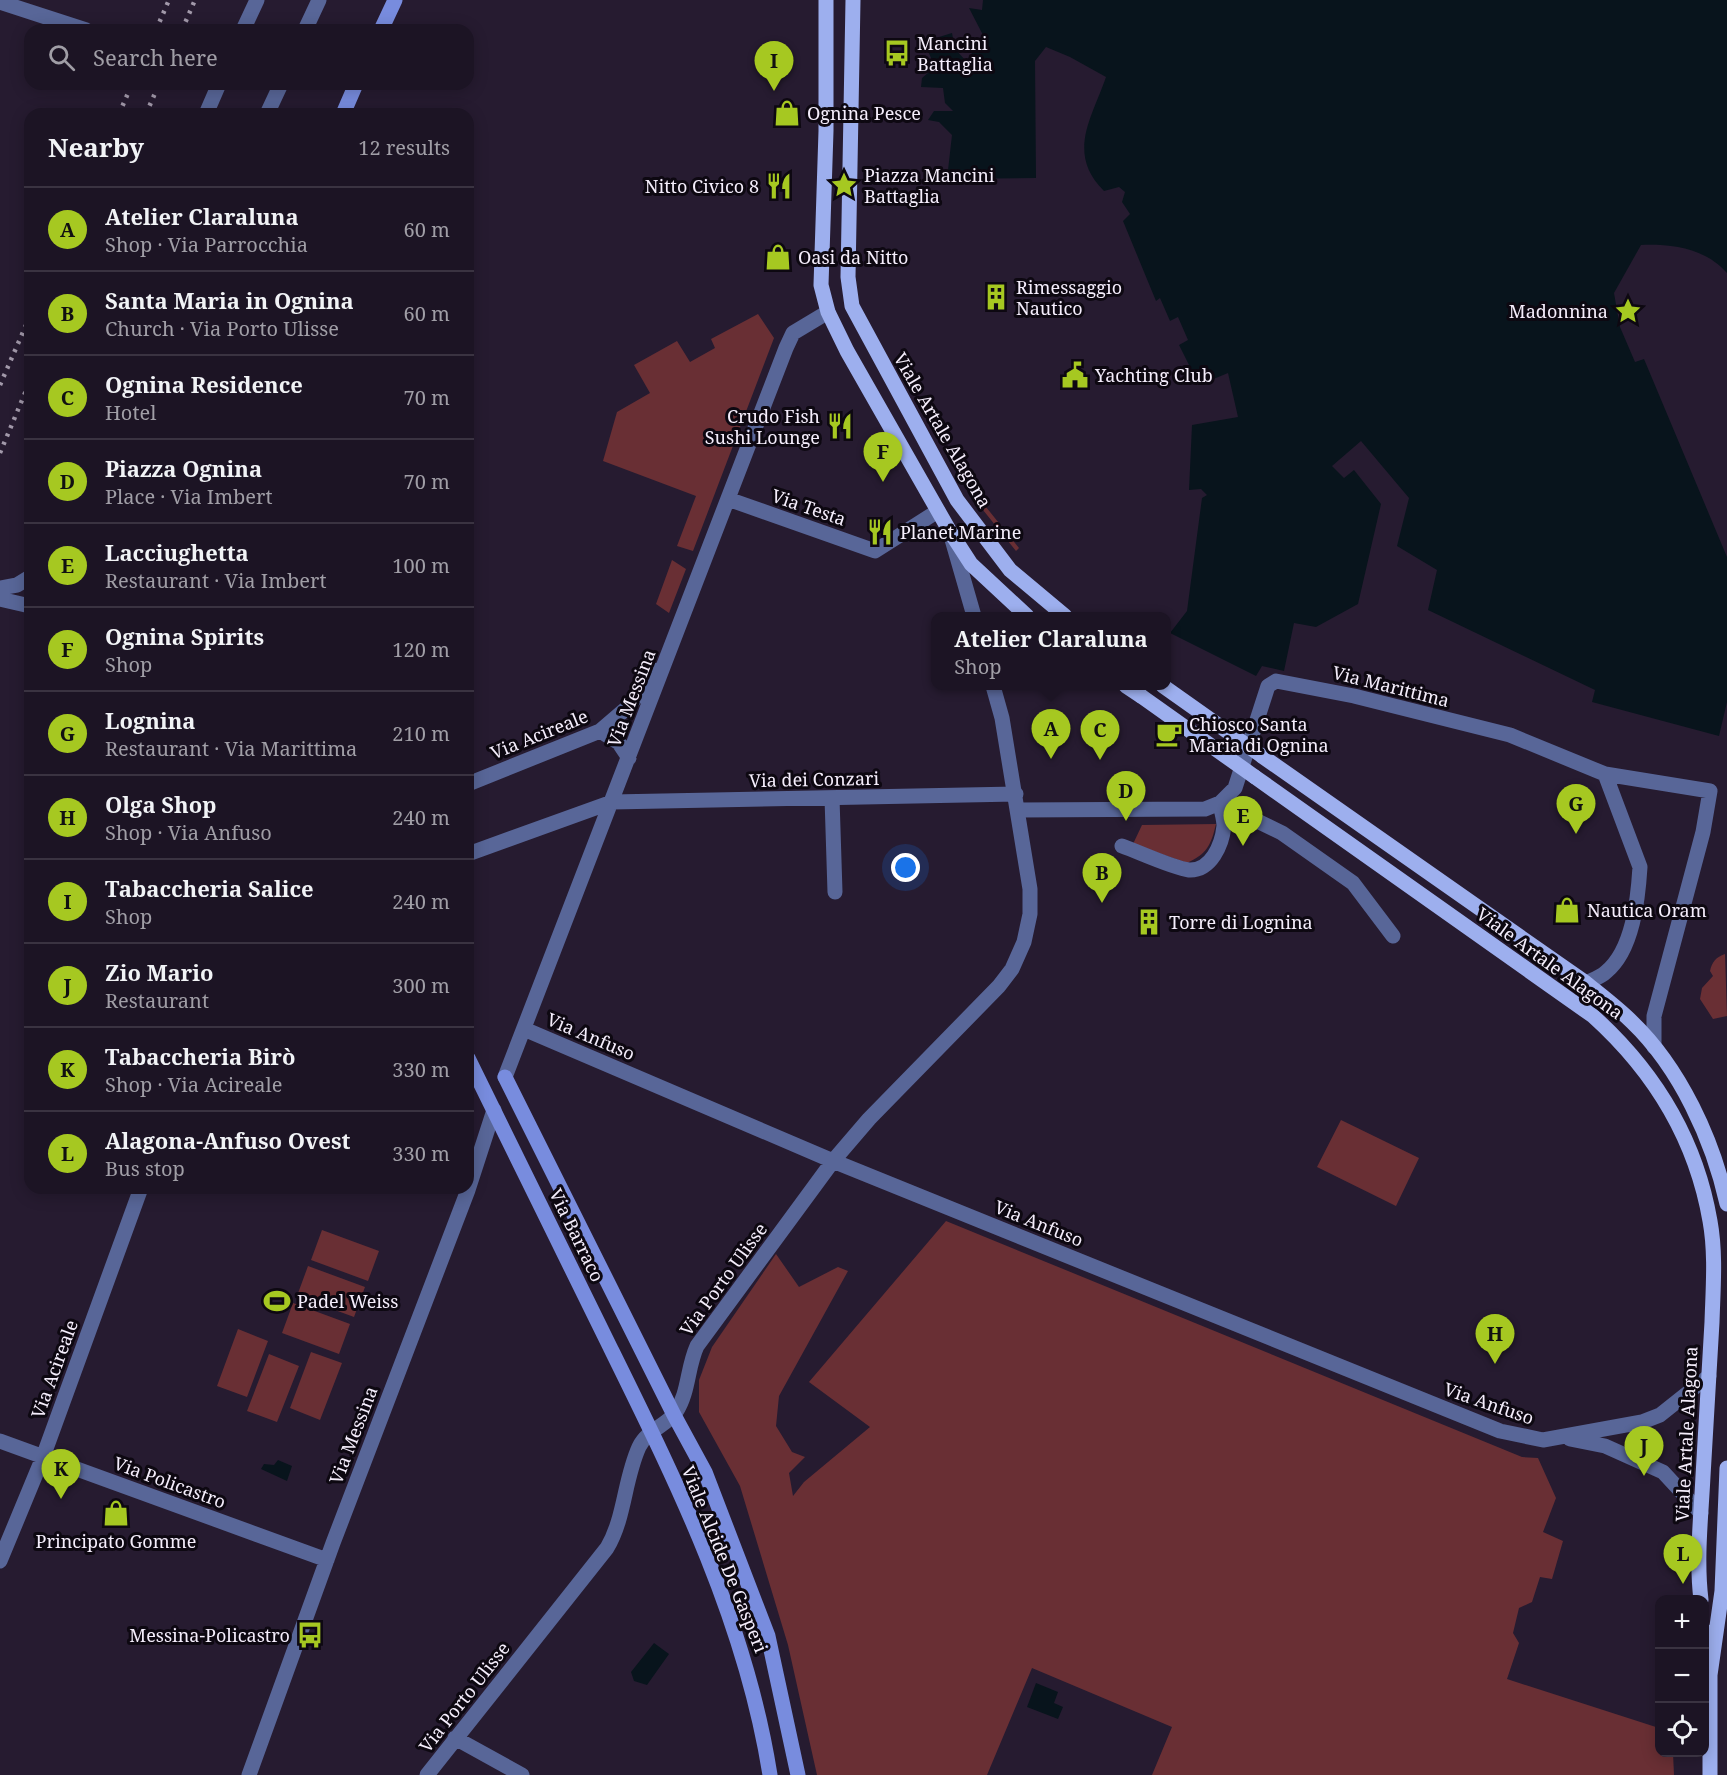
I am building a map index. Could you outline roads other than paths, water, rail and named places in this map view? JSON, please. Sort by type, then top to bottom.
[{"type":"main road","points":[[384,24],[395,0]]},
{"type":"main road","points":[[826,0],[821,285],[828,312],[847,351],[949,530],[971,564],[1023,612]]},
{"type":"main road","name":"Viale Artale Alagona","points":[[853,0],[848,277],[852,306],[866,336],[968,515],[1010,570],[1060,612]]},
{"type":"main road","points":[[346,108],[353,90]]},
{"type":"main road","name":"Viale Artale Alagona","points":[[1132,690],[1568,998],[1616,1037],[1639,1063],[1678,1124],[1703,1185],[1713,1244],[1709,1376],[1701,1513],[1701,1595]]},
{"type":"main road","name":"Viale Artale Alagona","points":[[1169,690],[1586,983],[1634,1023],[1654,1047],[1700,1120],[1712,1148],[1727,1204]]},
{"type":"main road","name":"Via Barraco","points":[[474,1070],[651,1430]]},
{"type":"main road","name":"Via Barraco","points":[[505,1077],[674,1415]]},
{"type":"main road","name":"Viale Alcide De Gasperi","points":[[674,1415],[705,1472],[768,1636],[798,1775]]},
{"type":"main road","name":"Viale Alcide De Gasperi","points":[[651,1430],[735,1626],[761,1725],[770,1775]]},
{"type":"main road","points":[[1710,1675],[1722,1591],[1727,1468]]},
{"type":"main road","points":[[1707,1649],[1710,1675],[1710,1775]]},
{"type":"street","points":[[246,24],[257,0]]},
{"type":"street","points":[[308,24],[319,0]]},
{"type":"street","points":[[0,2],[68,24]]},
{"type":"street","points":[[209,108],[216,90]]},
{"type":"street","points":[[270,108],[278,90]]},
{"type":"street","name":"Via Messina","points":[[505,1077],[793,333],[828,312]]},
{"type":"street","name":"Via Testa","points":[[728,499],[875,551],[938,511]]},
{"type":"street","points":[[949,530],[973,612]]},
{"type":"street","points":[[0,588],[17,585],[24,581]]},
{"type":"street","points":[[0,599],[24,605]]},
{"type":"street","name":"Via Acireale","points":[[474,782],[600,730],[628,707],[668,658]]},
{"type":"street","name":"Via Marittima","points":[[1220,803],[1235,788],[1268,686],[1276,681],[1354,696],[1510,735],[1605,774],[1710,791],[1703,832],[1653,1016],[1654,1047]]},
{"type":"street","name":"Via Porto Ulisse","points":[[427,1775],[607,1548],[618,1529],[624,1489],[640,1444],[651,1430],[674,1415],[685,1397],[689,1364],[697,1346],[833,1161],[868,1119],[999,986],[1018,958],[1030,914],[1030,889],[1016,794],[1002,718],[994,690]]},
{"type":"street","points":[[600,730],[619,743],[629,758]]},
{"type":"street","points":[[1586,983],[1606,972],[1618,959],[1626,938],[1639,881],[1640,867],[1605,774]]},
{"type":"street","name":"Via dei Conzari","points":[[474,852],[612,802],[1016,794]]},
{"type":"street","points":[[832,798],[835,892]]},
{"type":"street","points":[[1018,810],[1204,809],[1220,803],[1282,833],[1353,883],[1393,936]]},
{"type":"street","points":[[1122,846],[1189,870],[1201,867],[1211,861],[1219,847],[1224,825],[1220,803]]},
{"type":"street","name":"Via Anfuso","points":[[524,1029],[833,1161],[1500,1431],[1544,1440],[1565,1438]]},
{"type":"street","name":"Via Messina","points":[[474,1166],[494,1110]]},
{"type":"street","name":"Via Acireale","points":[[0,1561],[43,1456],[139,1194]]},
{"type":"street","name":"Via Messina","points":[[249,1775],[464,1194]]},
{"type":"street","points":[[1565,1438],[1642,1422],[1660,1415],[1709,1376]]},
{"type":"street","points":[[1565,1438],[1605,1446],[1655,1468],[1671,1480],[1701,1513]]},
{"type":"street","name":"Via Policastro","points":[[0,1441],[327,1560]]},
{"type":"street","points":[[455,1738],[522,1775]]},
{"type":"railway","points":[[159,24],[169,0]]},
{"type":"railway","points":[[185,24],[195,0]]},
{"type":"railway","points":[[122,108],[129,90]]},
{"type":"railway","points":[[149,108],[156,90]]},
{"type":"railway","points":[[0,385],[24,330]]},
{"type":"railway","points":[[0,453],[24,395]]},
{"type":"place","name":"Mancini Battaglia","points":[[897,53]]},
{"type":"place","name":"Tabaccheria Salice","points":[[774,91]]},
{"type":"place","name":"Ognina Pesce","points":[[787,113]]},
{"type":"place","name":"Piazza Mancini Battaglia","points":[[844,185]]},
{"type":"place","name":"Nitto Civico 8","points":[[779,186]]},
{"type":"place","name":"Oasi da Nitto","points":[[778,257]]},
{"type":"place","name":"Rimessaggio Nautico","points":[[996,297]]},
{"type":"place","name":"Madonnina","points":[[1628,311]]},
{"type":"place","name":"Yachting Club","points":[[1075,375]]},
{"type":"place","name":"Crudo Fish Sushi Lounge","points":[[840,426]]},
{"type":"place","name":"Ognina Spirits","points":[[883,482]]},
{"type":"place","name":"Planet Marine","points":[[880,532]]},
{"type":"place","name":"Chiosco Santa Maria di Ognina","points":[[1169,734]]},
{"type":"place","name":"Atelier Claraluna","points":[[1051,759]]},
{"type":"place","name":"Ognina Residence","points":[[1100,760]]},
{"type":"place","name":"Piazza Ognina","points":[[1126,821]]},
{"type":"place","name":"Lognina","points":[[1576,834]]},
{"type":"place","name":"Lacciughetta","points":[[1243,846]]},
{"type":"place","name":"Santa Maria in Ognina","points":[[1102,903]]},
{"type":"place","name":"Nautica Oram","points":[[1567,910]]},
{"type":"place","name":"Torre di Lognina","points":[[1149,922]]},
{"type":"place","name":"Padel Weiss","points":[[277,1301]]},
{"type":"place","name":"Olga Shop","points":[[1495,1364]]},
{"type":"place","name":"Zio Mario","points":[[1644,1476]]},
{"type":"place","name":"Tabaccheria Birò","points":[[61,1499]]},
{"type":"place","name":"Principato Gomme","points":[[116,1513]]},
{"type":"place","name":"Alagona-Anfuso Ovest","points":[[1683,1584]]},
{"type":"place","name":"Messina-Policastro","points":[[310,1635]]}]
